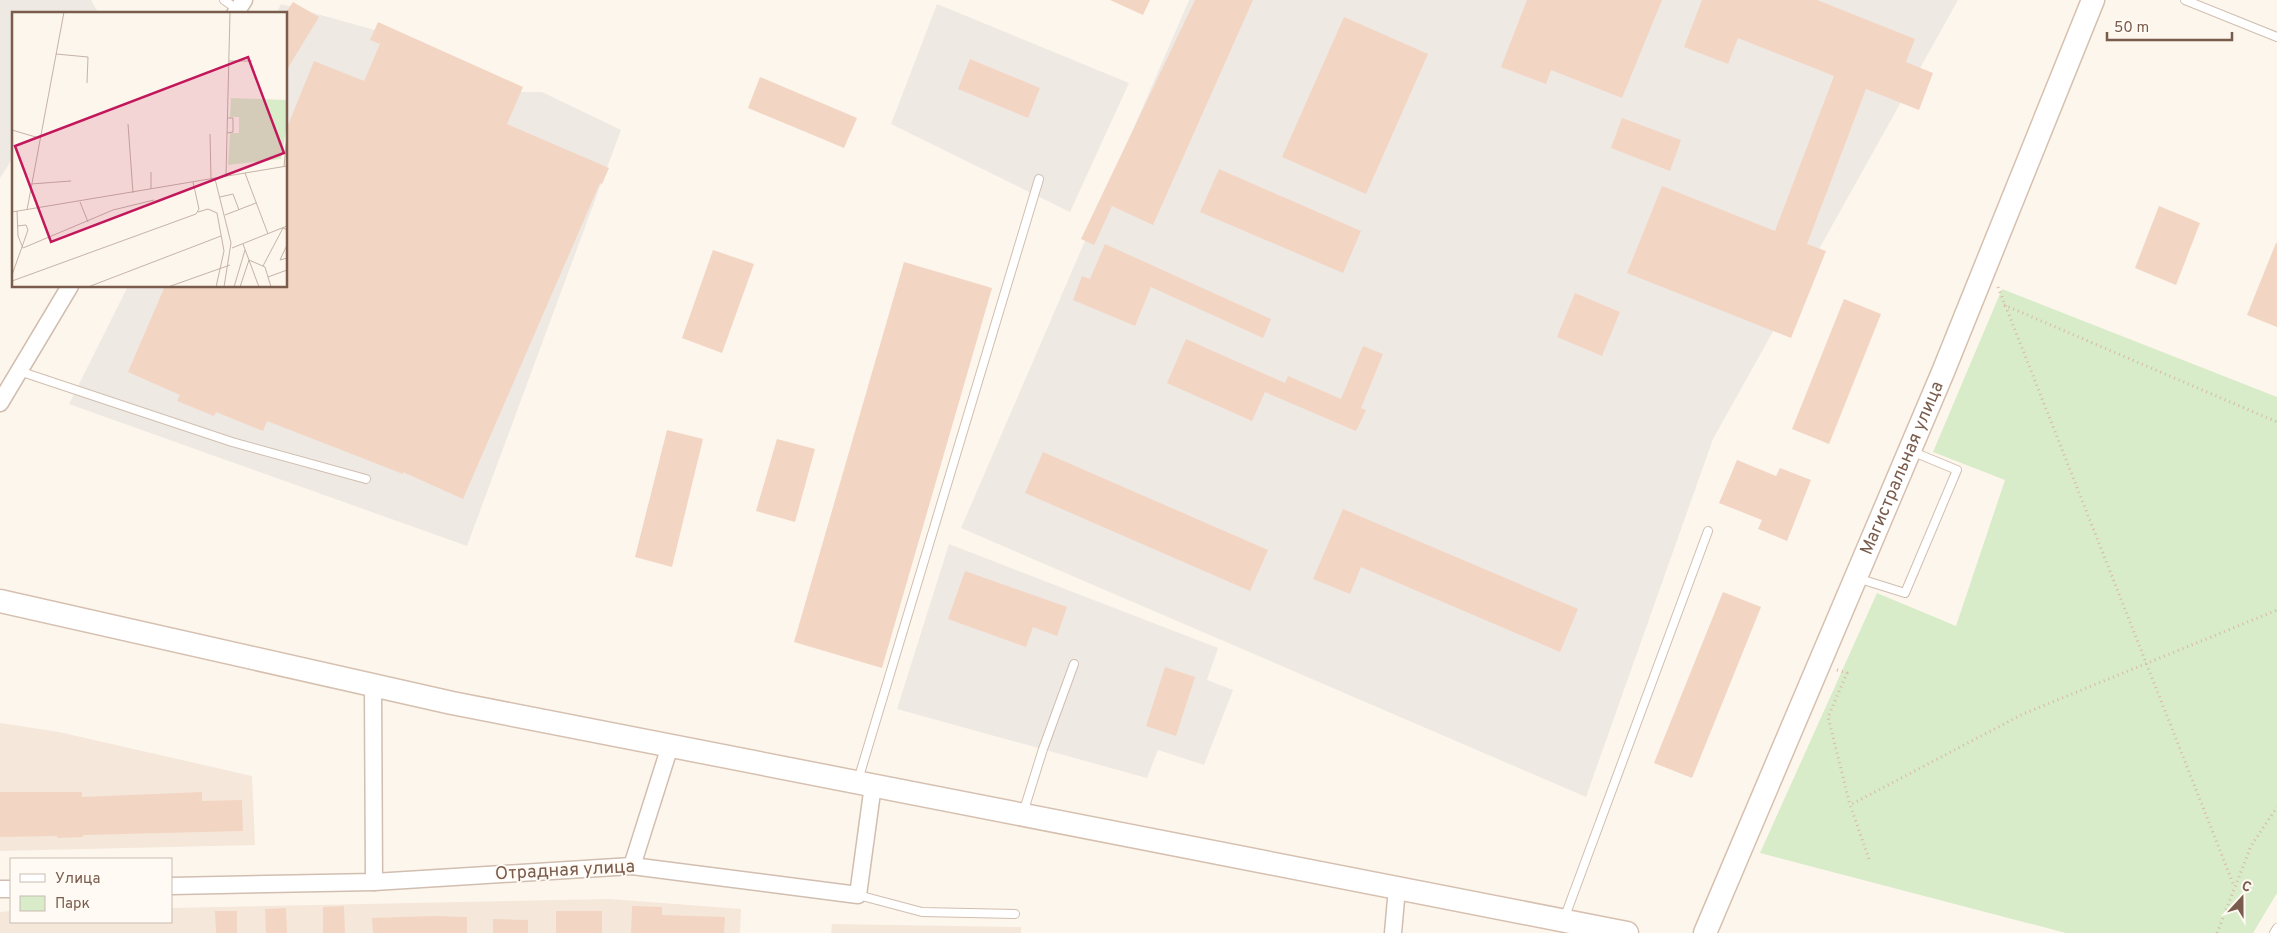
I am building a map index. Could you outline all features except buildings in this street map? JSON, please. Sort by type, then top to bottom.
[{"type":"main road","name":"Магистральная улица","points":[[1705,933],[1909,450],[2093,0]]},
{"type":"main road","points":[[0,600],[452,703],[1397,888],[1601,930],[1627,933]]},
{"type":"street","points":[[0,403],[69,288]]},
{"type":"street","points":[[373,685],[374,882]]},
{"type":"street","points":[[632,866],[670,746]]},
{"type":"street","points":[[858,895],[865,784]]},
{"type":"street","name":"Отрадная улица","points":[[172,886],[374,882],[632,866],[858,895]]},
{"type":"street","points":[[1393,933],[1397,888]]},
{"type":"lane","points":[[224,0],[239,8]]},
{"type":"lane","points":[[2185,0],[2277,37]]},
{"type":"lane","points":[[865,784],[1039,179]]},
{"type":"lane","points":[[19,371],[232,442],[366,479]]},
{"type":"lane","points":[[1855,578],[1905,593],[1909,584],[1957,470],[1909,450]]},
{"type":"lane","points":[[1564,921],[1708,530]]},
{"type":"lane","points":[[1022,814],[1042,749],[1074,664]]},
{"type":"lane","name":"Отрадная улица","points":[[858,895],[922,912],[1015,914]]},
{"type":"lane","points":[[2274,933],[2277,928]]},
{"type":"path","points":[[1997,286],[2234,886]]},
{"type":"path","points":[[2003,304],[2277,422]]},
{"type":"path","points":[[1850,805],[2023,714],[2277,610]]},
{"type":"path","points":[[1818,664],[1847,673],[1828,717],[1850,805],[1869,860]]},
{"type":"path","points":[[2217,933],[2251,846],[2277,807]]},
{"type":"shaded area","points":[[0,0],[91,0],[98,12],[12,12],[12,159],[0,178]]},
{"type":"shaded area","points":[[1189,0],[1958,0],[1713,439],[1586,797],[961,528]]},
{"type":"shaded area","points":[[281,4],[382,32],[519,92],[542,92],[621,130],[467,546],[69,404],[127,288],[288,288],[288,12],[277,12]]},
{"type":"shaded area","points":[[937,4],[1129,83],[1070,212],[891,124]]},
{"type":"shaded area","points":[[949,544],[1218,648],[1207,680],[1233,690],[1204,765],[1158,750],[1147,778],[897,709]]},
{"type":"shaded area","points":[[0,723],[59,732],[252,776],[255,845],[0,851]]},
{"type":"shaded area","points":[[610,899],[741,909],[740,933],[0,933],[0,912],[10,911],[10,923],[172,923],[172,908]]},
{"type":"shaded area","points":[[832,924],[1021,927],[1021,933],[831,933]]},
{"type":"green space","points":[[2002,289],[2277,397],[2277,893],[2253,933],[2066,933],[1760,853],[1877,593],[1956,626],[2005,480],[1933,452]]}]
